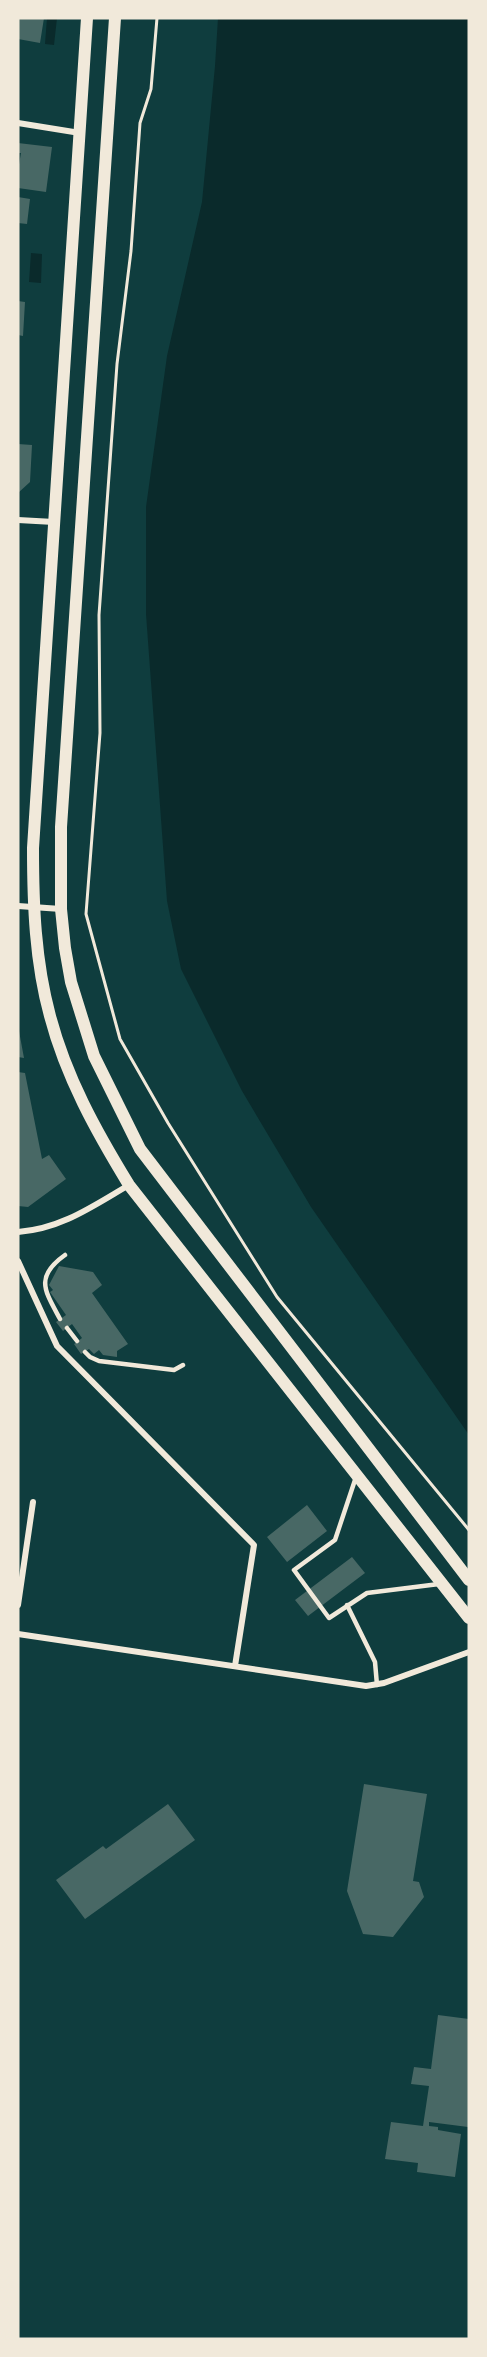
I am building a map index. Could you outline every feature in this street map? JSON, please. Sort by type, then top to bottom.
[{"type":"main road","points":[[87,18],[34,831],[33,908],[39,959],[50,1015],[71,1079],[95,1130],[129,1185],[469,1618]]},
{"type":"main road","points":[[116,18],[60,851],[61,909],[71,982],[94,1056],[140,1149],[469,1580]]},
{"type":"street","points":[[18,123],[80,133]]},
{"type":"street","points":[[18,520],[54,522]]},
{"type":"street","points":[[18,906],[61,909]]},
{"type":"street","points":[[18,1232],[37,1230],[67,1221],[129,1185]]},
{"type":"street","points":[[18,1261],[57,1346],[254,1545],[235,1666]]},
{"type":"street","points":[[18,1605],[33,1502]]},
{"type":"street","points":[[18,1634],[351,1685],[376,1685],[469,1652]]},
{"type":"lane","points":[[60,1319],[45,1292],[44,1280],[54,1263],[65,1255]]},
{"type":"lane","points":[[67,1328],[77,1341]]},
{"type":"lane","points":[[85,1352],[99,1361],[174,1370],[183,1365]]},
{"type":"lane","points":[[357,1474],[335,1540],[294,1570],[329,1617],[367,1593],[442,1584]]},
{"type":"lane","points":[[347,1605],[375,1662],[376,1685]]},
{"type":"path","points":[[157,18],[151,89],[140,123],[131,250],[117,364],[99,615],[100,734],[86,914],[120,1039],[168,1124],[277,1297],[469,1530]]},
{"type":"water","points":[[47,18],[57,18],[54,45],[45,44]]},
{"type":"water","points":[[218,18],[469,18],[469,1435],[311,1207],[242,1091],[181,969],[167,901],[146,614],[146,507],[167,356],[202,202]]},
{"type":"water","points":[[31,253],[42,254],[41,283],[29,282]]},
{"type":"building","points":[[18,18],[44,18],[40,43],[18,39]]},
{"type":"building","points":[[18,143],[52,147],[46,192],[18,188],[21,153],[18,153]]},
{"type":"building","points":[[18,197],[30,199],[27,224],[18,223]]},
{"type":"building","points":[[18,301],[25,302],[23,336],[18,335]]},
{"type":"building","points":[[18,444],[32,445],[30,482],[18,493]]},
{"type":"building","points":[[19,1031],[24,1058],[18,1057]]},
{"type":"building","points":[[18,1072],[25,1073],[42,1159],[49,1155],[66,1179],[28,1207],[18,1206]]},
{"type":"building","points":[[59,1266],[93,1272],[102,1285],[92,1293],[128,1344],[117,1351],[117,1357],[103,1355],[99,1350],[94,1354],[89,1349],[81,1354],[74,1344],[82,1338],[72,1324],[63,1331],[56,1322],[66,1315],[50,1292],[53,1290],[49,1285]]},
{"type":"building","points":[[307,1505],[327,1531],[287,1562],[267,1537]]},
{"type":"building","points":[[352,1557],[365,1573],[308,1616],[295,1600]]},
{"type":"building","points":[[364,1784],[427,1794],[413,1881],[419,1882],[424,1897],[393,1937],[363,1934],[347,1891]]},
{"type":"building","points":[[168,1804],[195,1840],[85,1919],[56,1880],[103,1846],[106,1849]]},
{"type":"building","points":[[438,2015],[469,2019],[468,2127],[429,2122],[429,2126],[438,2127],[438,2130],[461,2134],[455,2177],[417,2172],[418,2163],[385,2159],[391,2122],[423,2126],[429,2086],[411,2084],[414,2067],[431,2069]]}]
